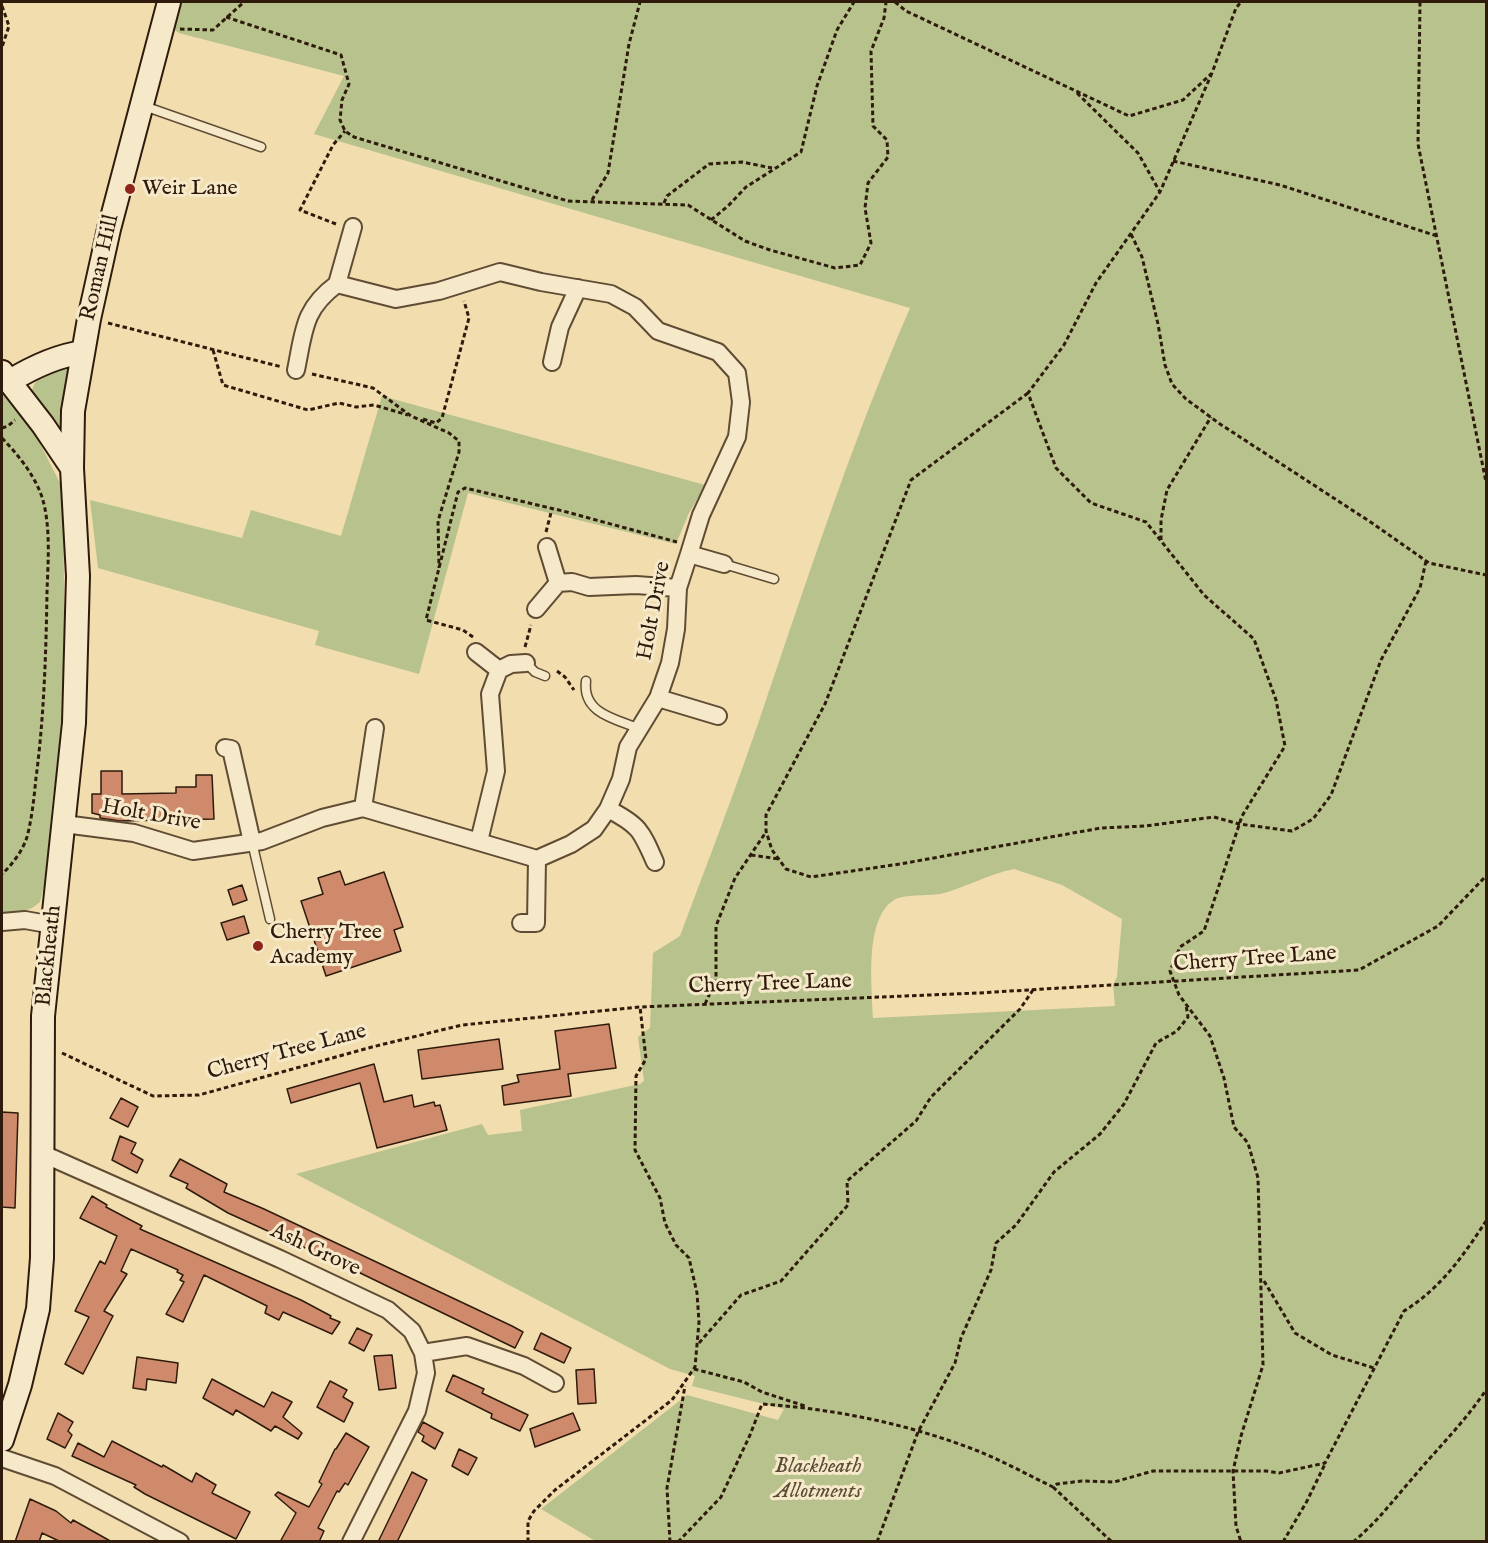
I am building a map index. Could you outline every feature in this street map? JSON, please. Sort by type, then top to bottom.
[{"type":"main road","name":"Roman Hill","points":[[72,468],[74,411],[89,319],[140,105],[169,2]]},
{"type":"main road","points":[[72,468],[6,377],[63,355],[83,352]]},
{"type":"main road","name":"Blackheath","points":[[2,1440],[21,1385],[38,1309],[42,1258],[41,1153],[44,1016],[74,723],[78,576],[72,468]]},
{"type":"street","points":[[296,370],[307,320],[320,297],[337,284],[353,227]]},
{"type":"street","name":"Holt Drive","points":[[337,284],[396,299],[439,291],[500,272],[610,294],[635,307],[658,331],[718,352],[737,373],[741,402],[737,437],[701,515],[678,588],[676,629],[658,698],[628,747],[621,780],[608,809],[594,829],[571,844],[537,859]]},
{"type":"street","points":[[552,362],[560,327],[578,288]]},
{"type":"street","points":[[547,547],[558,583]]},
{"type":"street","points":[[690,550],[724,564]]},
{"type":"street","points":[[536,609],[558,583],[572,582],[589,587],[636,585],[678,588]]},
{"type":"street","points":[[476,652],[499,670]]},
{"type":"street","points":[[479,841],[496,771],[490,694],[499,670],[511,664],[526,663]]},
{"type":"street","points":[[658,698],[718,716]]},
{"type":"street","points":[[375,728],[375,751],[363,808],[537,859],[536,923],[522,923]]},
{"type":"street","points":[[233,750],[252,842]]},
{"type":"street","name":"Holt Drive","points":[[64,824],[134,833],[193,851],[262,841],[322,818],[363,808]]},
{"type":"street","points":[[608,809],[631,821],[646,842],[655,862]]},
{"type":"street","points":[[2,922],[25,920],[53,925]]},
{"type":"street","name":"Ash Grove","points":[[41,1153],[280,1259],[388,1310],[412,1331],[423,1353]]},
{"type":"street","points":[[351,1542],[417,1412],[426,1373],[423,1353],[467,1346],[524,1366],[555,1383]]},
{"type":"street","points":[[2,1458],[55,1476],[180,1542]]},
{"type":"lane","points":[[140,105],[261,147]]},
{"type":"lane","points":[[724,564],[774,579]]},
{"type":"lane","points":[[526,663],[535,672],[545,676]]},
{"type":"lane","points":[[586,681],[585,692],[598,711],[638,728]]},
{"type":"lane","points":[[252,842],[270,919]]},
{"type":"path","points":[[160,29],[213,30],[243,2]]},
{"type":"path","points":[[592,200],[608,173],[629,44],[640,2]]},
{"type":"path","points":[[711,220],[746,187],[801,152],[818,86],[837,30],[854,2]]},
{"type":"path","points":[[226,17],[341,55],[349,84],[342,100],[340,120],[345,130],[365,140],[568,201],[688,205],[745,241],[835,268],[860,265],[871,243],[866,208],[868,183],[888,157],[887,140],[873,126],[871,51],[884,18],[886,2]]},
{"type":"path","points":[[895,2],[906,11],[1129,116],[1183,100],[1212,73]]},
{"type":"path","points":[[1241,2],[1236,8],[1212,73],[1160,192],[1096,283],[1064,345],[1028,393],[910,480],[825,704],[766,815],[766,831],[772,850],[786,869],[811,877],[900,864],[1101,828],[1145,826],[1214,817],[1239,824],[1292,831],[1313,819],[1332,795],[1381,660],[1420,588],[1426,561]]},
{"type":"path","points":[[1420,2],[1418,144],[1486,482]]},
{"type":"path","points":[[2,6],[9,26],[2,47]]},
{"type":"path","points":[[1074,90],[1138,153],[1160,192]]},
{"type":"path","points":[[345,130],[333,145],[300,210],[330,223],[353,227]]},
{"type":"path","points":[[1173,161],[1280,185],[1437,236]]},
{"type":"path","points":[[664,204],[667,196],[709,164],[742,162],[773,169]]},
{"type":"path","points":[[1131,234],[1142,257],[1165,365],[1172,384],[1186,399],[1372,522],[1426,561],[1486,575]]},
{"type":"path","points":[[213,350],[223,385],[308,410],[339,403],[356,407],[374,405],[436,423],[442,418],[469,318],[460,284]]},
{"type":"path","points":[[89,319],[373,388],[411,416],[449,433],[459,441],[459,452],[438,521],[439,568]]},
{"type":"path","points":[[1028,393],[1056,468],[1091,503],[1146,522],[1204,595],[1254,639],[1276,700],[1285,746],[1242,816],[1204,931],[1179,947],[1170,971],[1179,995],[1210,1036],[1224,1078],[1234,1127],[1248,1143],[1258,1178],[1263,1365],[1241,1436],[1233,1471],[1236,1526],[1241,1542]]},
{"type":"path","points":[[1161,541],[1161,520],[1167,490],[1211,417]]},
{"type":"path","points":[[2,438],[29,471],[42,498],[48,561],[40,745],[31,817],[27,839],[15,860],[2,874]]},
{"type":"path","points":[[476,652],[481,648],[477,641],[463,630],[426,620],[458,492],[465,488],[654,535],[690,550]]},
{"type":"path","points":[[547,547],[544,543],[552,508]]},
{"type":"path","points":[[526,663],[525,642],[536,609]]},
{"type":"path","points":[[705,1004],[716,981],[716,926],[735,878],[766,831]]},
{"type":"path","points":[[751,855],[778,859]]},
{"type":"path","name":"Cherry Tree Lane","points":[[43,1044],[153,1096],[199,1095],[372,1047],[462,1025],[640,1007],[1033,990],[1359,970],[1438,926],[1486,876]]},
{"type":"path","points":[[698,1344],[741,1295],[781,1281],[848,1205],[847,1181],[916,1121],[931,1097],[1020,1009],[1033,990]]},
{"type":"path","points":[[877,1542],[918,1432],[955,1363],[961,1338],[991,1270],[996,1243],[1016,1225],[1054,1172],[1100,1134],[1124,1104],[1156,1043],[1176,1031],[1188,1017],[1185,1003]]},
{"type":"path","points":[[528,1542],[528,1521],[534,1511],[555,1490],[672,1400],[694,1369],[698,1344],[697,1293],[689,1258],[676,1245],[665,1222],[660,1198],[635,1150],[636,1076],[646,1059],[640,1007]]},
{"type":"path","points":[[1283,1542],[1308,1501],[1325,1463],[1404,1311],[1438,1284],[1456,1264],[1486,1221]]},
{"type":"path","points":[[1262,1278],[1294,1333],[1332,1355],[1374,1368]]},
{"type":"path","points":[[694,1369],[744,1382],[762,1392],[810,1407],[918,1432],[978,1451],[1053,1488],[1112,1542]]},
{"type":"path","points":[[670,1542],[667,1488],[685,1383]]},
{"type":"path","points":[[1353,1542],[1387,1511],[1474,1409],[1486,1390]]},
{"type":"path","points":[[678,1542],[721,1497],[762,1404],[810,1407]]},
{"type":"path","points":[[1053,1488],[1057,1484],[1082,1481],[1114,1482],[1153,1471],[1279,1473],[1325,1463]]},
{"type":"green space","name":"Blackheath Allotments","points":[[160,2],[1486,2],[1486,1541],[597,1542],[541,1509],[687,1395],[778,1420],[784,1409],[692,1386],[695,1376],[670,1369],[296,1174],[482,1124],[488,1135],[522,1131],[520,1110],[640,1084],[644,1081],[638,1037],[650,1028],[653,953],[680,936],[721,827],[849,460],[910,308],[314,134],[344,76],[179,33],[155,17]],"holes":[[[1014,869],[1062,885],[1122,919],[1117,977],[1113,985],[1115,1006],[873,1018],[871,972],[874,937],[884,909],[894,900],[910,896],[940,894]]]},
{"type":"green space","points":[[70,365],[66,377],[64,441],[31,396],[39,378]]},
{"type":"green space","points":[[2,381],[35,434],[63,489],[64,720],[52,804],[46,878],[40,902],[17,914],[2,915]]},
{"type":"green space","points":[[382,396],[705,485],[688,515],[676,544],[468,493],[419,674],[315,645],[319,631],[98,568],[90,500],[242,538],[251,510],[341,536]]},
{"type":"building","points":[[101,771],[122,771],[122,794],[176,793],[176,787],[196,787],[196,775],[212,775],[214,819],[120,821],[100,818],[100,815],[92,813],[92,794],[101,794]]},
{"type":"building","points":[[340,871],[345,885],[384,872],[403,927],[394,930],[401,951],[326,976],[301,901],[323,894],[318,878]]},
{"type":"building","points":[[242,885],[247,900],[233,905],[228,890]]},
{"type":"building","points":[[244,916],[249,933],[227,940],[221,923]]},
{"type":"building","points":[[609,1024],[616,1068],[568,1074],[571,1096],[504,1105],[502,1086],[519,1082],[517,1075],[560,1069],[555,1031]]},
{"type":"building","points":[[499,1039],[503,1069],[422,1079],[418,1050]]},
{"type":"building","points":[[374,1064],[384,1102],[412,1095],[414,1107],[434,1102],[435,1106],[440,1105],[447,1130],[377,1148],[360,1083],[291,1103],[287,1089]]},
{"type":"building","points":[[121,1098],[138,1107],[128,1127],[110,1118]]},
{"type":"building","points":[[2,1112],[18,1113],[15,1208],[2,1207]]},
{"type":"building","points":[[120,1136],[136,1143],[131,1153],[143,1160],[137,1173],[112,1160]]},
{"type":"building","points":[[180,1159],[227,1184],[224,1192],[523,1332],[515,1348],[354,1270],[228,1213],[186,1188],[188,1184],[170,1176]]},
{"type":"building","points":[[92,1196],[107,1205],[106,1207],[142,1226],[140,1229],[301,1300],[340,1322],[332,1334],[283,1312],[279,1320],[265,1313],[267,1306],[204,1275],[183,1322],[166,1314],[184,1282],[180,1280],[183,1275],[177,1272],[178,1270],[131,1249],[121,1271],[127,1274],[104,1311],[113,1316],[83,1374],[65,1364],[89,1317],[75,1311],[100,1261],[105,1264],[117,1236],[80,1218]]},
{"type":"building","points":[[357,1328],[372,1335],[364,1351],[349,1343]]},
{"type":"building","points":[[541,1333],[571,1348],[564,1363],[534,1349]]},
{"type":"building","points":[[392,1355],[396,1388],[379,1390],[374,1356]]},
{"type":"building","points":[[137,1357],[178,1363],[176,1383],[147,1379],[146,1390],[133,1388]]},
{"type":"building","points":[[594,1369],[596,1403],[578,1404],[576,1370]]},
{"type":"building","points":[[453,1375],[484,1389],[482,1393],[528,1415],[520,1431],[491,1418],[492,1414],[446,1391]]},
{"type":"building","points":[[212,1379],[264,1407],[272,1392],[292,1402],[283,1417],[302,1433],[298,1439],[275,1426],[271,1431],[236,1410],[233,1415],[203,1398]]},
{"type":"building","points":[[330,1381],[347,1390],[343,1397],[353,1403],[344,1422],[317,1407]]},
{"type":"building","points":[[58,1413],[73,1422],[68,1431],[72,1435],[65,1448],[47,1439]]},
{"type":"building","points":[[573,1413],[580,1430],[535,1447],[530,1429]]},
{"type":"building","points":[[423,1422],[443,1433],[435,1449],[422,1441],[424,1436],[418,1432]]},
{"type":"building","points":[[346,1433],[369,1447],[348,1485],[345,1483],[339,1492],[337,1491],[318,1528],[324,1531],[319,1542],[280,1542],[296,1513],[275,1495],[278,1492],[309,1507],[322,1484],[319,1482],[335,1449]]},
{"type":"building","points":[[112,1441],[162,1467],[163,1465],[192,1482],[196,1473],[216,1485],[212,1493],[250,1512],[236,1539],[145,1494],[134,1487],[136,1485],[72,1456],[78,1443],[104,1457]]},
{"type":"building","points":[[459,1449],[477,1458],[468,1475],[452,1466]]},
{"type":"building","points":[[412,1472],[427,1480],[419,1497],[397,1542],[378,1542]]},
{"type":"building","points":[[30,1499],[56,1511],[71,1523],[73,1520],[112,1542],[61,1542],[42,1533],[39,1542],[15,1542]]},
{"type":"place","name":"Weir Lane","points":[[130,189]]},
{"type":"place","name":"Cherry Tree Academy","points":[[258,946]]}]
